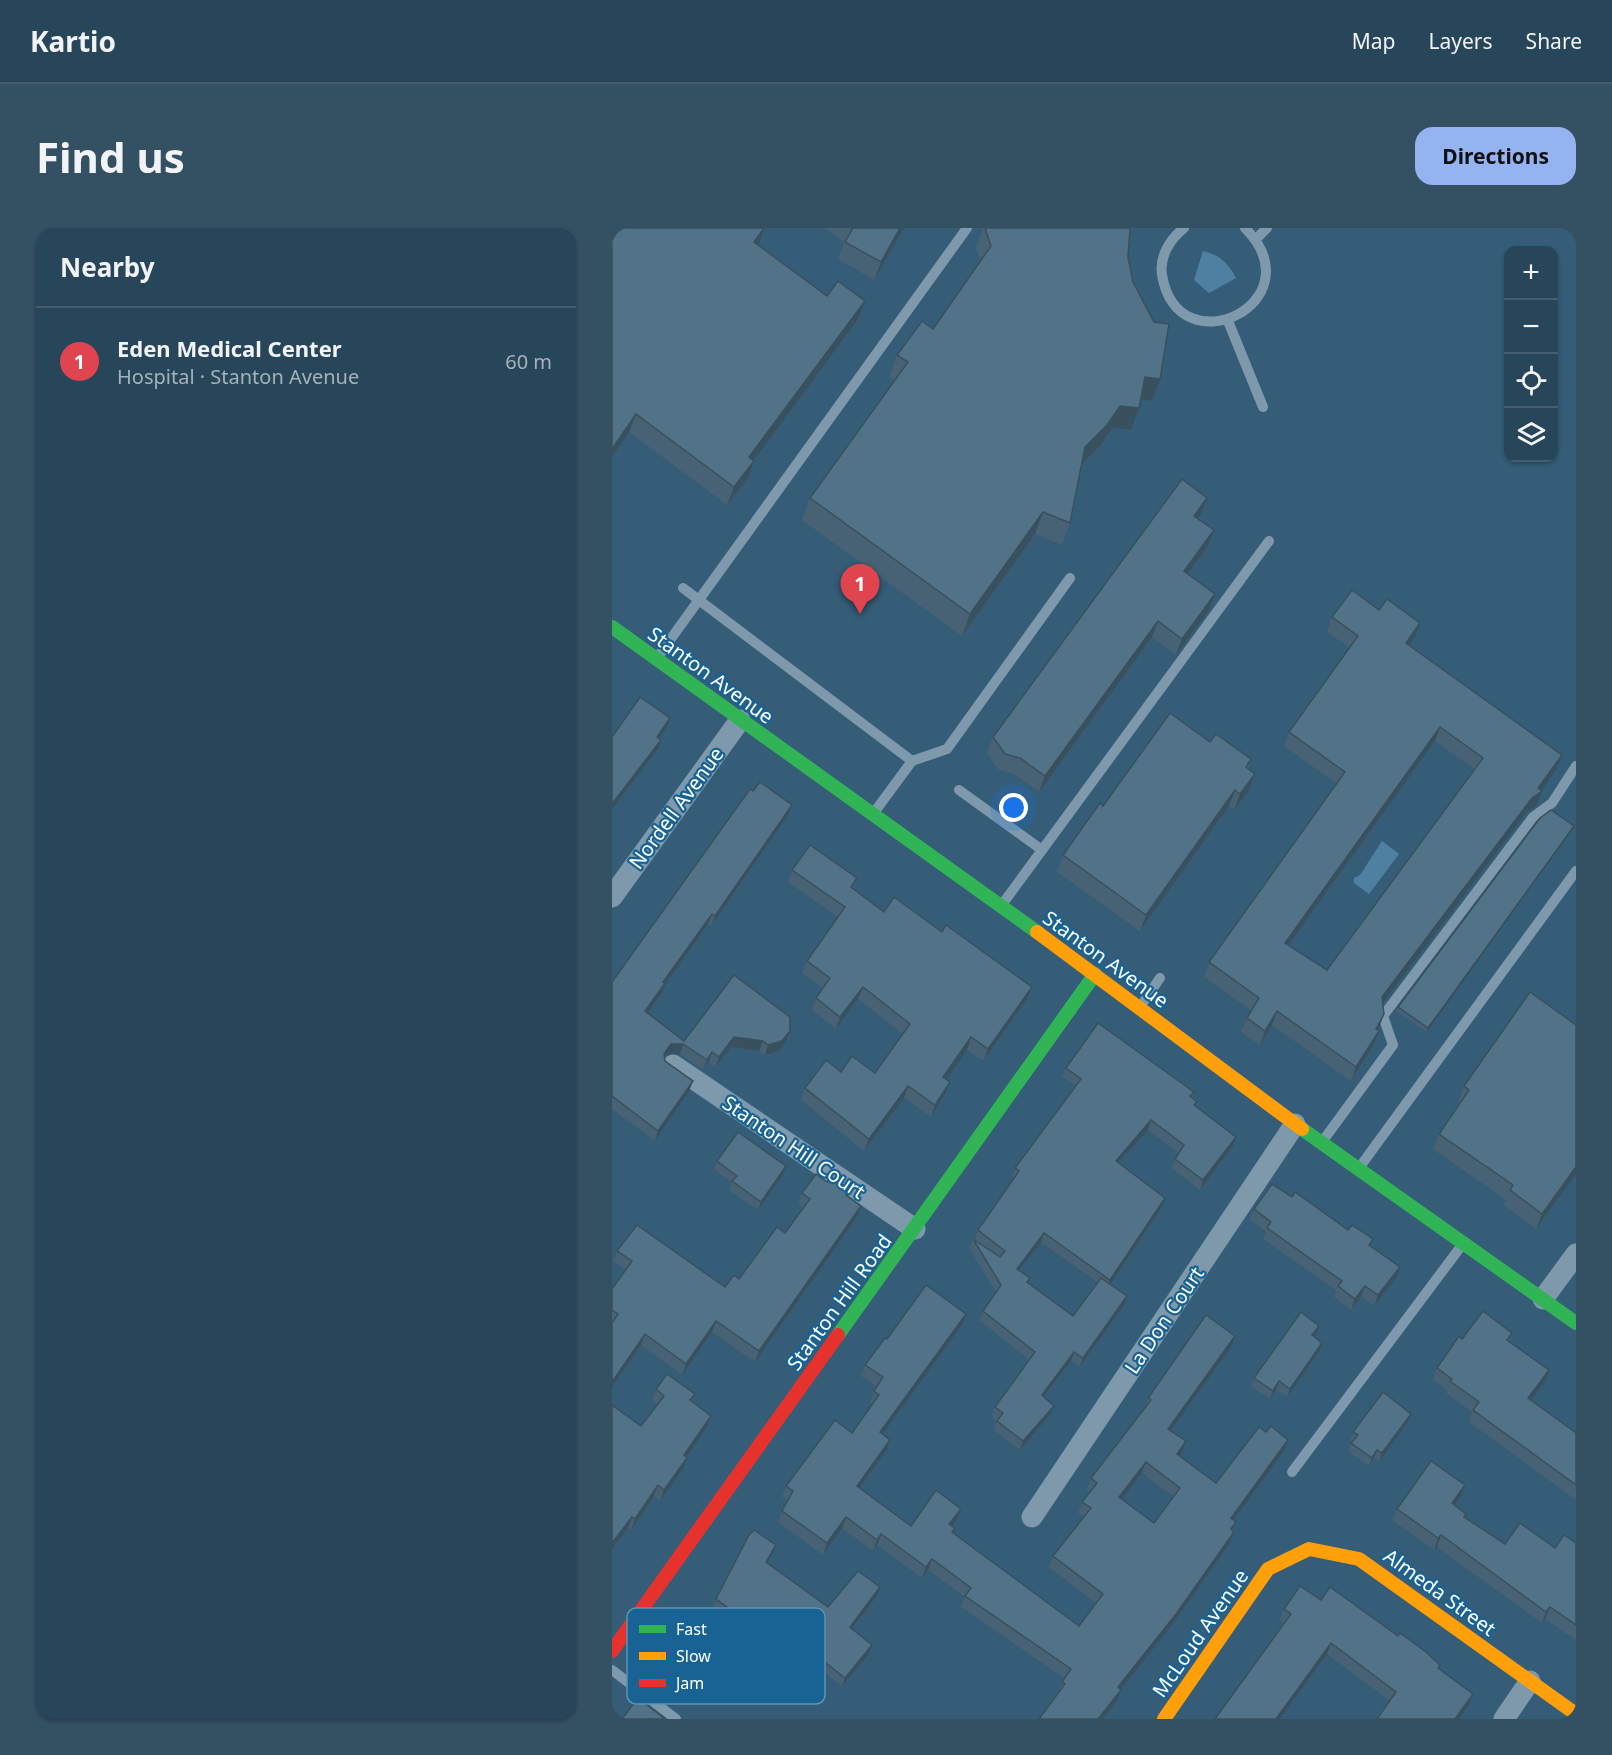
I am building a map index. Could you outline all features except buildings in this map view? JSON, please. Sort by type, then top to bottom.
[{"type":"street","name":"Stanton Avenue","points":[[612,627],[1095,974],[1295,1124],[1576,1323]]},
{"type":"street","name":"Nordell Avenue","points":[[612,897],[740,720]]},
{"type":"street","name":"Stanton Hill Road","points":[[643,1608],[1095,974]]},
{"type":"street","name":"Stanton Hill Court","points":[[673,1065],[915,1228]]},
{"type":"street","name":"La Don Court","points":[[1032,1517],[1295,1124]]},
{"type":"street","points":[[1543,1299],[1576,1254]]},
{"type":"street","name":"Almeda Street","points":[[1268,1569],[1309,1549],[1359,1559],[1576,1714]]},
{"type":"street","name":"McLoud Avenue","points":[[1164,1719],[1268,1569]]},
{"type":"street","name":"Stanton Hill Road","points":[[612,1651],[627,1630]]},
{"type":"street","points":[[1504,1719],[1530,1681]]},
{"type":"lane","points":[[656,659],[967,228]]},
{"type":"lane","points":[[1184,228],[1176,234],[1165,250],[1161,270],[1164,288],[1174,305],[1189,317],[1208,322],[1228,321],[1243,314],[1255,303],[1263,288],[1266,271],[1264,254],[1256,239],[1245,228]]},
{"type":"lane","points":[[1256,239],[1267,228]]},
{"type":"lane","points":[[1228,321],[1263,407]]},
{"type":"lane","points":[[1001,906],[1269,542]]},
{"type":"lane","points":[[873,814],[912,761],[947,749],[1070,578]]},
{"type":"lane","points":[[683,588],[912,761]]},
{"type":"lane","points":[[1322,1142],[1393,1045],[1383,1016],[1533,817],[1552,803],[1576,766]]},
{"type":"lane","points":[[959,790],[1042,850]]},
{"type":"lane","points":[[1359,1168],[1576,871]]},
{"type":"lane","points":[[1140,1007],[1160,978]]},
{"type":"lane","points":[[1292,1472],[1464,1242]]},
{"type":"lane","points":[[612,1670],[627,1681]]},
{"type":"lane","points":[[656,1704],[676,1719]]},
{"type":"water","points":[[1203,251],[1223,260],[1236,278],[1209,293],[1194,280]]},
{"type":"water","points":[[1382,841],[1399,854],[1369,894],[1354,883],[1354,878],[1360,875]]},
{"type":"traffic: fast","points":[[612,627],[1037,932]]},
{"type":"traffic: fast","points":[[838,1335],[1095,974]]},
{"type":"traffic: fast","points":[[1302,1129],[1576,1323]]},
{"type":"traffic: slow","points":[[1037,932],[1302,1129]]},
{"type":"traffic: slow","points":[[1164,1719],[1268,1569],[1309,1549],[1359,1559],[1576,1714]]},
{"type":"traffic: jam","points":[[643,1608],[838,1335]]},
{"type":"traffic: jam","points":[[612,1651],[627,1630]]},
{"type":"place","name":"Eden Medical Center","points":[[860,614]]}]
